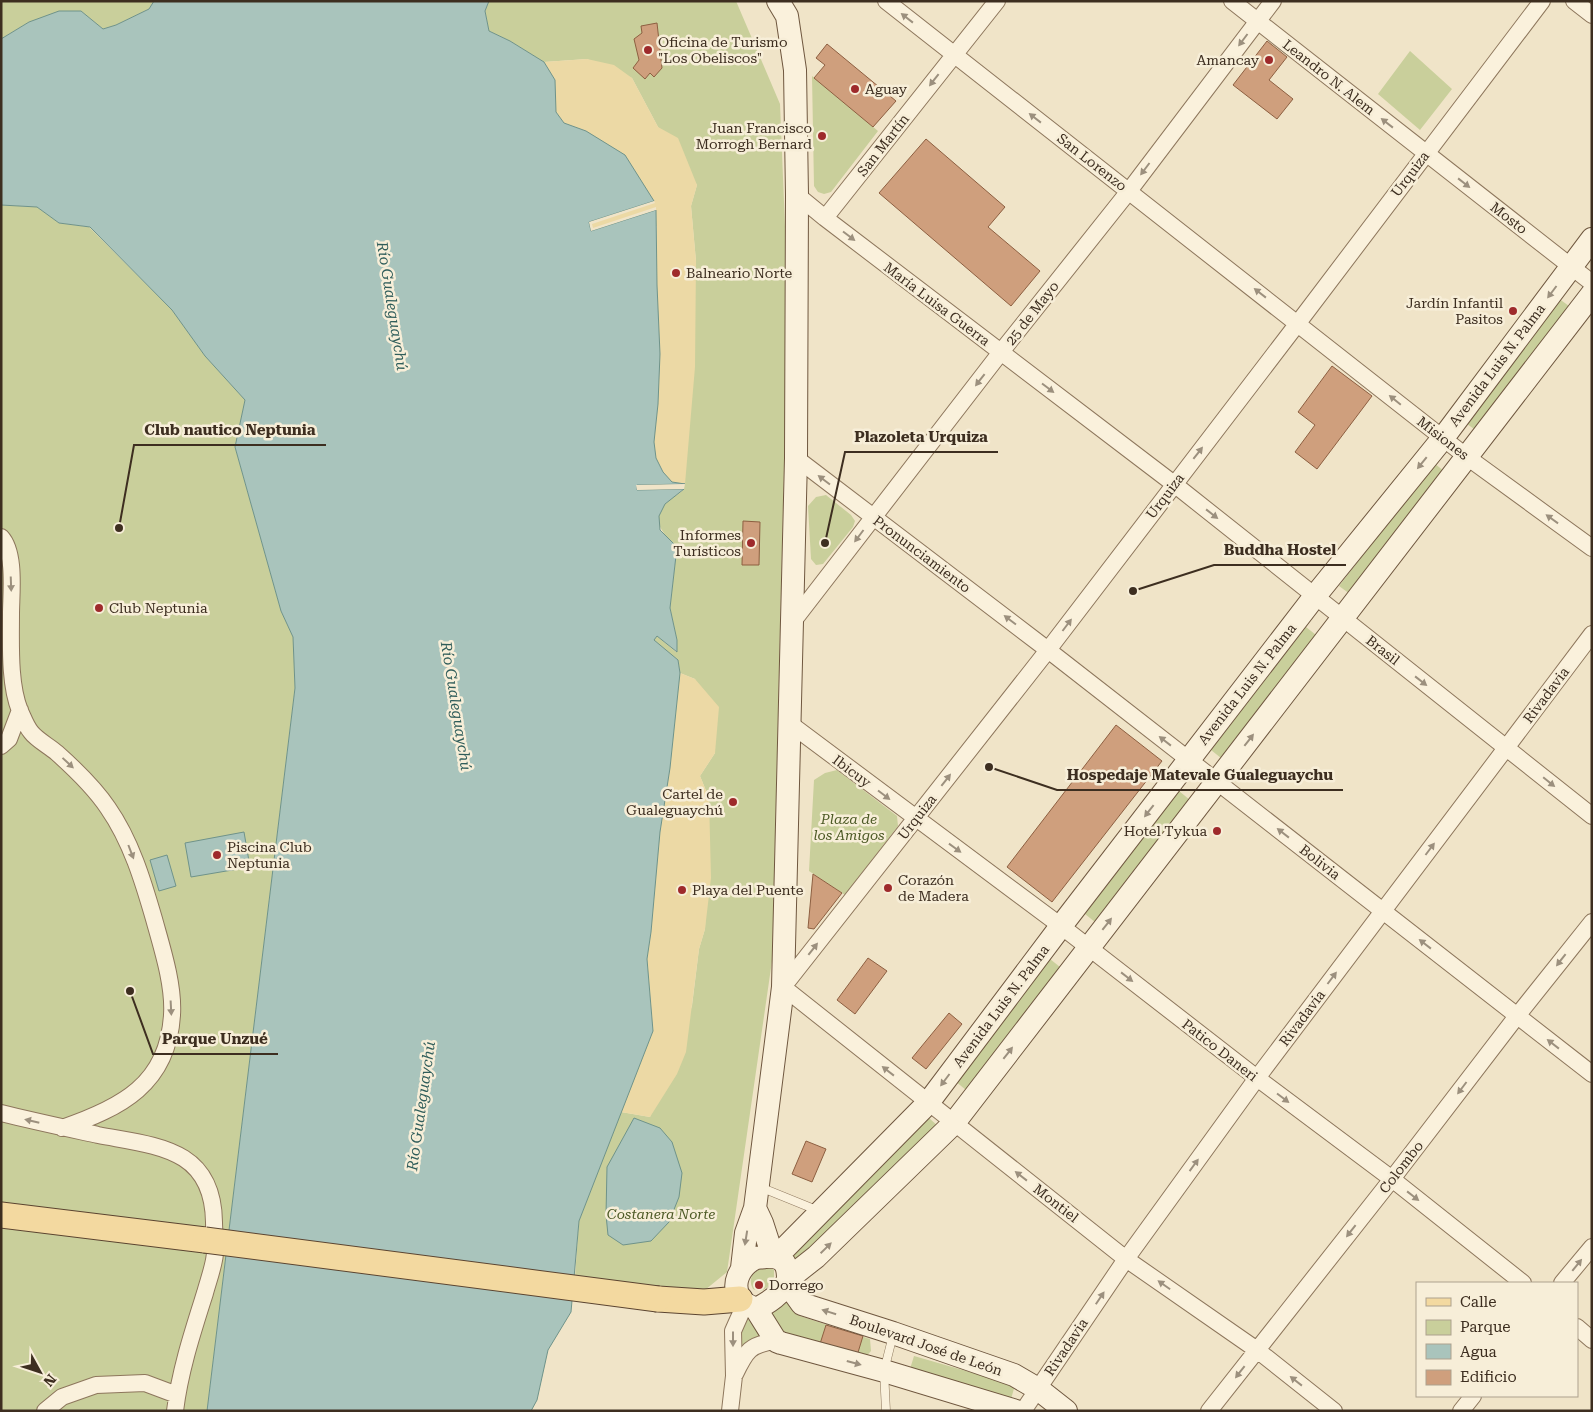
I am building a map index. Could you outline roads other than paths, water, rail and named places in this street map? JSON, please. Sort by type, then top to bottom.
[{"type":"main road","points":[[784,6],[795,70],[798,195],[796,458],[790,625],[783,987],[755,1208],[746,1233],[742,1268],[738,1276],[736,1288],[776,1341],[884,1370],[1016,1411]]},
{"type":"main road","name":"Avenida Luis N. Palma","points":[[775,1257],[928,1103],[1060,926],[1315,596],[1442,438],[1592,239]]},
{"type":"main road","points":[[1,1215],[658,1299],[747,1304],[774,1299],[788,1281],[816,1257],[954,1123],[1592,294]]},
{"type":"main road","points":[[755,1208],[775,1257]]},
{"type":"main road","points":[[742,1268],[754,1258],[775,1257],[784,1262],[788,1271],[788,1281]]},
{"type":"main road","name":"Boulevard José de León","points":[[788,1281],[802,1304],[1014,1375],[1038,1388],[1066,1411]]},
{"type":"street","name":"San Lorenzo","points":[[886,1],[1298,323]]},
{"type":"street","name":"San Martín","points":[[825,218],[997,1]]},
{"type":"street","name":"Leandro N. Alem","points":[[1232,1],[1426,153]]},
{"type":"street","name":"25 de Mayo","points":[[790,625],[1001,352],[1129,191],[1273,1]]},
{"type":"street","name":"Urquiza","points":[[783,987],[1048,650],[1542,1]]},
{"type":"street","points":[[1574,1],[1592,15]]},
{"type":"street","name":"Mosto","points":[[1426,153],[1592,283]]},
{"type":"street","name":"María Luisa Guerra","points":[[798,195],[825,218],[1174,484]]},
{"type":"street","name":"Misiones","points":[[1298,323],[1442,438],[1592,548]]},
{"type":"street","name":"Pronunciamiento","points":[[796,458],[1048,650]]},
{"type":"street","name":"Brasil","points":[[1174,484],[1592,816]]},
{"type":"street","points":[[1,537],[10,561],[12,660],[14,685],[20,710],[31,732],[85,779],[109,809],[129,844],[151,910],[169,980],[172,1014],[169,1038],[160,1062],[145,1084],[125,1100],[62,1128]]},
{"type":"street","name":"Rivadavia","points":[[1024,1411],[1126,1259],[1257,1078],[1592,634]]},
{"type":"street","name":"Bolivia","points":[[1048,650],[1592,1074]]},
{"type":"street","points":[[5,742],[20,710]]},
{"type":"street","name":"Ibicuy","points":[[789,723],[916,819]]},
{"type":"street","points":[[5,742],[31,732]]},
{"type":"street","name":"Patico Daneri","points":[[916,819],[1089,948],[1522,1282]]},
{"type":"street","name":"Colombo","points":[[1209,1411],[1392,1180],[1517,1016],[1592,922]]},
{"type":"street","name":"Montiel","points":[[783,987],[1126,1259],[1257,1350],[1334,1411]]},
{"type":"street","points":[[106,1110],[104,1118],[107,1124],[111,1131],[123,1140]]},
{"type":"street","points":[[1,1113],[62,1128],[158,1146],[186,1158],[207,1182],[214,1208],[215,1258],[186,1358],[176,1403],[145,1382],[96,1385],[62,1397],[45,1411]]},
{"type":"street","points":[[1563,1282],[1592,1247]]},
{"type":"street","points":[[730,1411],[734,1376],[733,1331],[747,1304]]},
{"type":"street","points":[[1578,1328],[1592,1340]]},
{"type":"street","points":[[734,1376],[744,1356],[751,1348],[764,1342],[776,1341]]},
{"type":"street","points":[[1461,1411],[1472,1397]]},
{"type":"lane","points":[[757,1186],[821,1212]]},
{"type":"lane","points":[[886,1411],[884,1370],[893,1333]]},
{"type":"water","name":"Río Gualeguaychú","points":[[154,1],[489,1],[485,11],[489,31],[510,41],[544,62],[555,80],[556,112],[564,123],[586,131],[625,155],[654,201],[589,222],[591,231],[656,210],[660,354],[654,442],[656,458],[663,472],[672,482],[685,484],[637,485],[637,490],[684,489],[665,504],[659,516],[660,530],[677,547],[670,608],[677,640],[677,652],[657,636],[654,640],[678,660],[680,673],[670,768],[660,832],[647,959],[653,1031],[579,1221],[571,1312],[548,1350],[537,1400],[531,1411],[207,1411],[295,688],[293,637],[281,611],[235,447],[245,400],[205,356],[172,310],[90,227],[59,223],[37,207],[1,205],[1,39],[29,22],[59,11],[81,11],[103,29],[116,25],[149,9]]},
{"type":"water","name":"Piscina Club Neptunia","points":[[244,832],[250,867],[191,877],[185,843]]},
{"type":"water","points":[[167,855],[176,886],[159,891],[150,860]]},
{"type":"water","points":[[634,1118],[660,1128],[672,1142],[682,1173],[679,1197],[669,1222],[651,1241],[623,1245],[608,1235],[606,1215],[607,1167]]},
{"type":"place","name":"Oficina de Turismo \"Los Obeliscos\"","points":[[648,50]]},
{"type":"place","name":"Amancay","points":[[1269,60]]},
{"type":"place","name":"Aguay","points":[[855,89]]},
{"type":"place","name":"Juan Francisco Morrogh Bernard","points":[[822,136]]},
{"type":"place","name":"Balneario Norte","points":[[676,273]]},
{"type":"place","name":"Jardín Infantil Pasitos","points":[[1513,311]]},
{"type":"place","name":"Club nautico Neptunia","points":[[119,528]]},
{"type":"place","name":"Informes Turísticos","points":[[751,543]]},
{"type":"place","name":"Plazoleta Urquiza","points":[[825,543]]},
{"type":"place","name":"Buddha Hostel","points":[[1133,591]]},
{"type":"place","name":"Club Neptunia","points":[[99,608]]},
{"type":"place","name":"Hospedaje Matevale Gualeguaychu","points":[[989,767]]},
{"type":"place","name":"Cartel de Gualeguaychú","points":[[733,802]]},
{"type":"place","name":"Hotel Tykua","points":[[1217,831]]},
{"type":"place","name":"Piscina Club Neptunia","points":[[217,855]]},
{"type":"place","name":"Corazón de Madera","points":[[888,888]]},
{"type":"place","name":"Playa del Puente","points":[[682,890]]},
{"type":"place","name":"Parque Unzué","points":[[130,991]]},
{"type":"place","name":"Dorrego","points":[[759,1285]]},
{"type":"park label","name":"Plaza de los Amigos","points":[[849,828]]},
{"type":"park label","name":"Costanera Norte","points":[[661,1214]]}]
